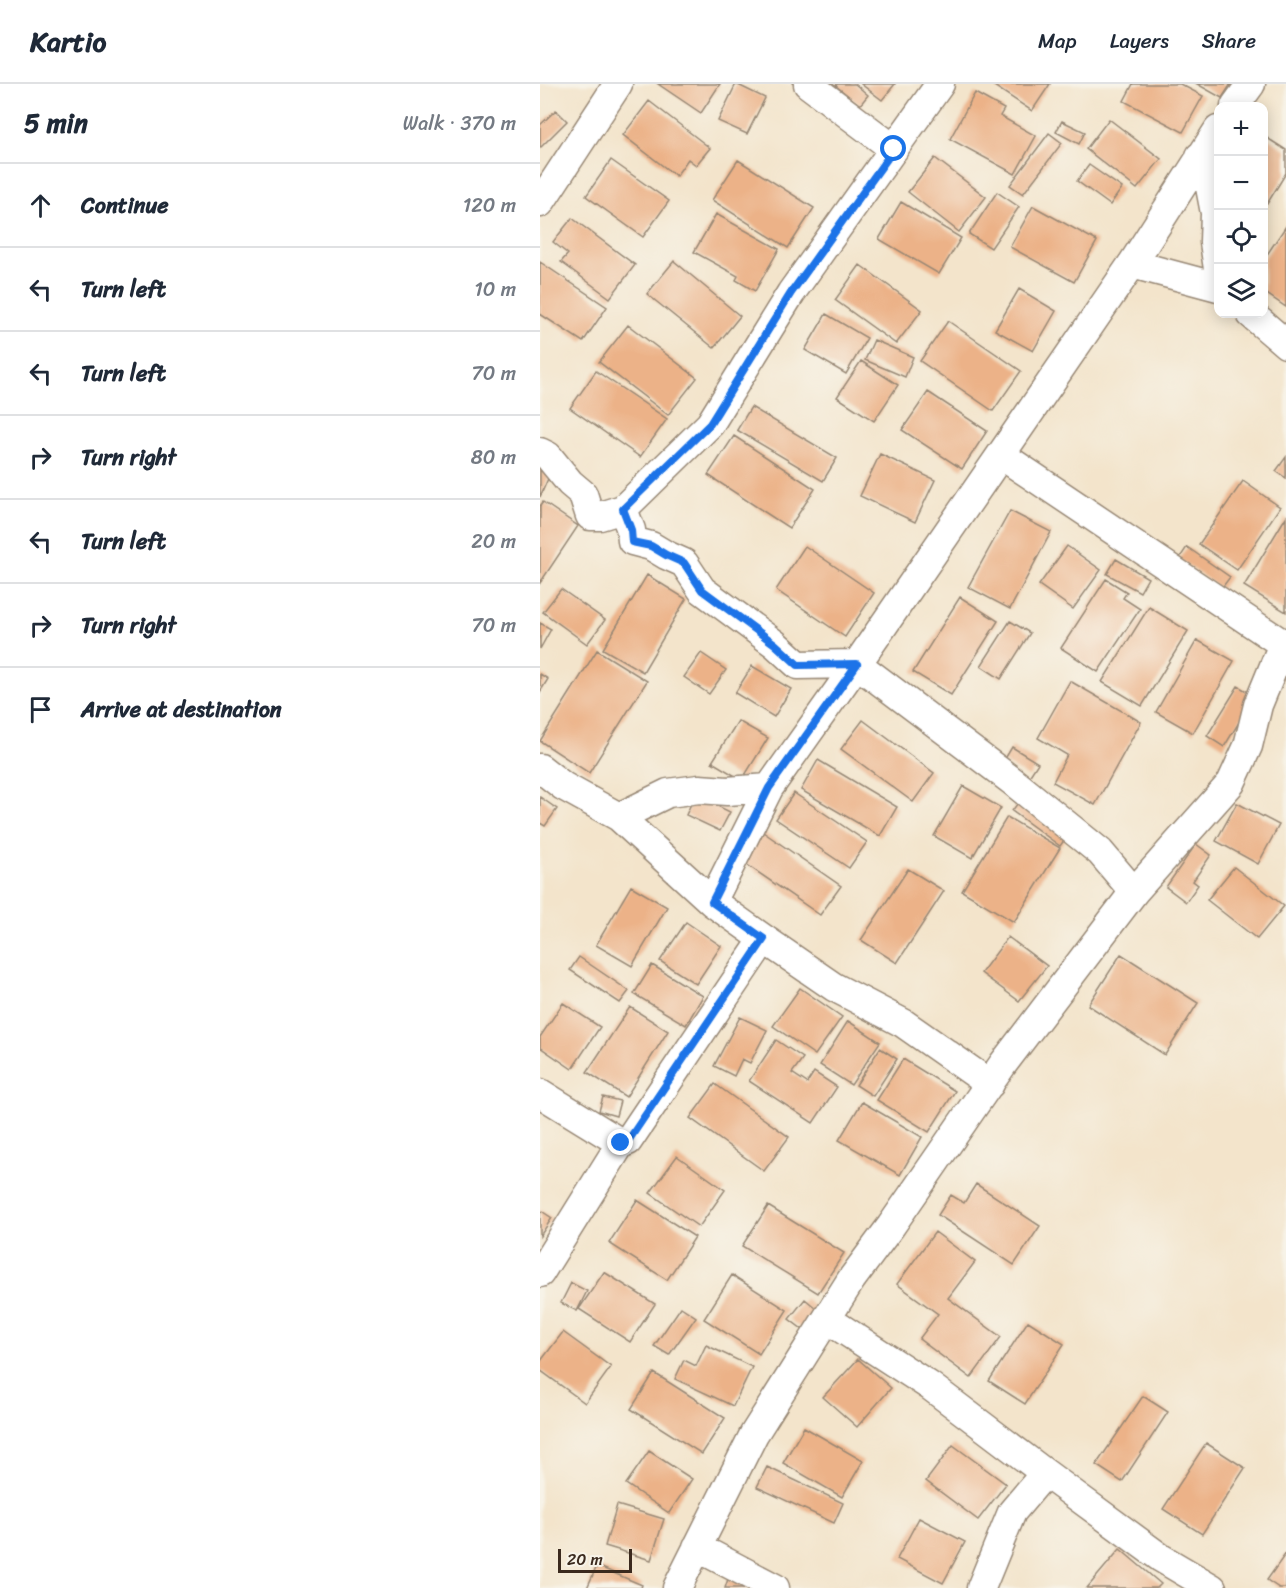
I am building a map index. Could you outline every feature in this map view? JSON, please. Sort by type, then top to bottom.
[{"type":"street","points":[[540,203],[618,84]]},
{"type":"street","points":[[808,84],[894,149]]},
{"type":"street","points":[[540,452],[548,456],[570,483],[583,494],[590,516],[600,516],[623,509],[710,424],[791,293],[940,84]]},
{"type":"street","points":[[1238,102],[1251,84]]},
{"type":"street","points":[[712,902],[769,788],[1002,455],[1132,264],[1214,136]]},
{"type":"street","points":[[1200,156],[1215,213],[1214,242],[1217,264]]},
{"type":"street","points":[[1132,264],[1214,286]]},
{"type":"street","points":[[1256,318],[1286,344]]},
{"type":"street","points":[[677,1588],[754,1434],[851,1280],[1003,1064],[1134,892],[1231,783],[1248,746],[1258,705],[1285,643],[1002,455]]},
{"type":"street","points":[[623,509],[631,530],[632,542],[651,546],[684,563],[702,590],[775,644],[798,665],[857,664],[1011,780],[1100,852],[1134,892]]},
{"type":"street","points":[[540,768],[563,786],[619,817],[712,902],[764,939],[834,987],[903,1023],[990,1084]]},
{"type":"street","points":[[619,817],[668,793],[699,789],[727,791],[769,788]]},
{"type":"street","points":[[540,1273],[621,1143],[628,1141],[764,939]]},
{"type":"street","points":[[540,1093],[621,1143]]},
{"type":"street","points":[[827,1319],[930,1386],[1161,1558],[1212,1588]]},
{"type":"street","points":[[981,1588],[1012,1512],[1045,1473]]},
{"type":"street","points":[[697,1547],[776,1588]]},
{"type":"building","points":[[658,84],[720,84],[701,113]]},
{"type":"building","points":[[736,84],[765,98],[747,134],[718,121]]},
{"type":"building","points":[[837,84],[855,84],[868,95],[860,105],[836,86]]},
{"type":"building","points":[[861,84],[895,84],[882,100]]},
{"type":"building","points":[[991,84],[1050,84],[1032,111]]},
{"type":"building","points":[[1133,84],[1180,84],[1203,96],[1183,132],[1124,101]]},
{"type":"building","points":[[1197,84],[1231,84],[1222,98]]},
{"type":"building","points":[[975,93],[1004,109],[1000,116],[1036,136],[1015,174],[950,139]]},
{"type":"building","points":[[649,101],[710,148],[696,165],[688,159],[676,176],[623,135]]},
{"type":"building","points":[[556,110],[567,121],[540,148],[540,125]]},
{"type":"building","points":[[1109,119],[1161,159],[1137,189],[1086,149]]},
{"type":"building","points":[[1062,121],[1085,132],[1079,144],[1056,132]]},
{"type":"building","points":[[1049,133],[1062,143],[1023,194],[1010,185]]},
{"type":"building","points":[[1268,139],[1286,150],[1286,173],[1268,202]]},
{"type":"building","points":[[935,158],[986,197],[959,232],[908,192]]},
{"type":"building","points":[[611,160],[669,201],[643,237],[586,196]]},
{"type":"building","points":[[738,160],[814,208],[788,248],[712,200]]},
{"type":"building","points":[[1089,165],[1122,188],[1110,205],[1077,181]]},
{"type":"building","points":[[997,192],[1019,207],[991,248],[969,234]]},
{"type":"building","points":[[901,202],[961,238],[939,274],[879,239]]},
{"type":"building","points":[[1033,206],[1097,241],[1074,282],[1010,247]]},
{"type":"building","points":[[716,214],[779,249],[755,291],[736,280],[738,276],[694,252]]},
{"type":"building","points":[[572,218],[635,265],[610,298],[561,262],[568,254],[553,242]]},
{"type":"building","points":[[1286,226],[1286,307],[1268,295],[1268,253]]},
{"type":"building","points":[[674,261],[740,316],[714,348],[647,294]]},
{"type":"building","points":[[540,262],[607,307],[583,342],[540,314]]},
{"type":"building","points":[[860,265],[922,310],[896,344],[835,300]]},
{"type":"building","points":[[1019,289],[1056,311],[1033,351],[995,330]]},
{"type":"building","points":[[826,314],[867,338],[846,374],[805,350]]},
{"type":"building","points":[[948,321],[1021,371],[993,411],[920,361]]},
{"type":"building","points":[[628,325],[697,378],[668,415],[599,362]]},
{"type":"building","points":[[874,340],[913,357],[905,377],[865,360]]},
{"type":"building","points":[[861,361],[898,385],[874,421],[837,397]]},
{"type":"building","points":[[596,371],[667,419],[640,457],[570,408]]},
{"type":"building","points":[[928,392],[987,431],[962,469],[902,430]]},
{"type":"building","points":[[751,407],[837,458],[823,481],[737,430]]},
{"type":"building","points":[[734,436],[815,489],[789,528],[708,475]]},
{"type":"building","points":[[880,454],[935,480],[915,522],[860,496]]},
{"type":"building","points":[[1286,457],[1286,478],[1276,471]]},
{"type":"building","points":[[540,470],[550,474],[540,497]]},
{"type":"building","points":[[1243,481],[1280,507],[1237,570],[1199,544]]},
{"type":"building","points":[[543,502],[578,526],[540,583],[540,506]]},
{"type":"building","points":[[1010,511],[1051,532],[1010,609],[968,587]]},
{"type":"building","points":[[1286,517],[1286,612],[1244,586]]},
{"type":"building","points":[[805,546],[874,593],[845,637],[776,590]]},
{"type":"building","points":[[1067,546],[1101,570],[1073,609],[1039,585]]},
{"type":"building","points":[[1187,547],[1230,577],[1221,589],[1179,559]]},
{"type":"building","points":[[1116,559],[1148,578],[1140,592],[1107,574]]},
{"type":"building","points":[[647,575],[686,599],[643,672],[603,649]]},
{"type":"building","points":[[1106,579],[1127,592],[1123,598],[1140,609],[1098,672],[1061,648]]},
{"type":"building","points":[[561,589],[605,620],[587,644],[543,612]]},
{"type":"building","points":[[960,597],[998,621],[951,695],[913,672]]},
{"type":"building","points":[[1149,607],[1188,631],[1142,706],[1102,682]]},
{"type":"building","points":[[1010,621],[1030,633],[1001,679],[981,666]]},
{"type":"building","points":[[540,623],[551,629],[540,649]]},
{"type":"building","points":[[1197,640],[1234,661],[1193,733],[1156,712]]},
{"type":"building","points":[[597,650],[647,681],[589,773],[540,741]]},
{"type":"building","points":[[701,653],[726,670],[709,694],[684,677]]},
{"type":"building","points":[[752,666],[791,689],[774,717],[735,693]]},
{"type":"building","points":[[540,674],[548,679],[540,692]]},
{"type":"building","points":[[1070,681],[1141,722],[1095,805],[1053,782],[1067,755],[1038,738]]},
{"type":"building","points":[[1238,686],[1255,696],[1224,747],[1207,736]]},
{"type":"building","points":[[863,720],[934,773],[913,802],[841,749]]},
{"type":"building","points":[[738,721],[768,738],[742,780],[712,762]]},
{"type":"building","points":[[1012,747],[1038,763],[1029,777],[1003,762]]},
{"type":"building","points":[[818,760],[897,807],[880,836],[801,790]]},
{"type":"building","points":[[963,786],[1001,808],[972,858],[934,836]]},
{"type":"building","points":[[794,793],[867,842],[849,868],[776,819]]},
{"type":"building","points":[[695,795],[730,812],[720,831],[686,815]]},
{"type":"building","points":[[540,797],[557,809],[545,826],[540,823]]},
{"type":"building","points":[[1020,800],[1068,835],[1060,846],[1012,811]]},
{"type":"building","points":[[1237,803],[1279,825],[1258,864],[1216,841]]},
{"type":"building","points":[[1007,817],[1060,848],[1014,922],[962,891]]},
{"type":"building","points":[[763,832],[841,886],[820,915],[743,862]]},
{"type":"building","points":[[1196,844],[1211,855],[1193,881],[1198,885],[1186,902],[1166,887]]},
{"type":"building","points":[[1234,867],[1284,906],[1257,939],[1207,900]]},
{"type":"building","points":[[908,869],[944,891],[897,963],[861,940]]},
{"type":"building","points":[[631,886],[667,907],[632,966],[596,945]]},
{"type":"building","points":[[686,922],[721,946],[696,984],[660,961]]},
{"type":"building","points":[[1008,937],[1047,966],[1019,1001],[981,973]]},
{"type":"building","points":[[1121,954],[1198,1003],[1165,1055],[1088,1005]]},
{"type":"building","points":[[579,957],[629,991],[620,1003],[570,970]]},
{"type":"building","points":[[652,965],[703,996],[686,1025],[634,994]]},
{"type":"building","points":[[800,988],[842,1017],[815,1055],[773,1026]]},
{"type":"building","points":[[563,1003],[600,1027],[572,1069],[540,1047],[540,1037]]},
{"type":"building","points":[[630,1007],[668,1031],[626,1097],[587,1072]]},
{"type":"building","points":[[740,1017],[767,1030],[750,1063],[742,1059],[734,1076],[714,1066]]},
{"type":"building","points":[[848,1021],[880,1042],[851,1085],[820,1065]]},
{"type":"building","points":[[776,1040],[803,1058],[792,1073],[807,1083],[814,1072],[837,1087],[813,1123],[749,1081]]},
{"type":"building","points":[[880,1048],[897,1059],[873,1096],[856,1085]]},
{"type":"building","points":[[903,1059],[955,1091],[929,1132],[877,1100]]},
{"type":"building","points":[[715,1084],[789,1137],[764,1171],[690,1118]]},
{"type":"building","points":[[603,1097],[620,1101],[616,1116],[599,1111]]},
{"type":"building","points":[[862,1102],[922,1137],[900,1175],[839,1140]]},
{"type":"building","points":[[677,1156],[725,1190],[699,1227],[650,1193]]},
{"type":"building","points":[[976,1184],[1040,1226],[1014,1265],[938,1215],[951,1195],[964,1203]]},
{"type":"building","points":[[637,1200],[695,1237],[667,1280],[609,1243]]},
{"type":"building","points":[[768,1206],[844,1253],[818,1293],[742,1246]]},
{"type":"building","points":[[540,1210],[552,1218],[540,1236]]},
{"type":"building","points":[[935,1232],[975,1262],[948,1298],[1001,1337],[971,1378],[919,1339],[938,1314],[897,1284]]},
{"type":"building","points":[[604,1272],[655,1304],[630,1342],[579,1309]]},
{"type":"building","points":[[732,1275],[787,1310],[759,1354],[704,1319]]},
{"type":"building","points":[[571,1283],[587,1291],[577,1311],[561,1303]]},
{"type":"building","points":[[805,1299],[822,1313],[806,1332],[789,1319]]},
{"type":"building","points":[[681,1307],[696,1317],[669,1355],[654,1346]]},
{"type":"building","points":[[1028,1321],[1064,1344],[1025,1404],[989,1381]]},
{"type":"building","points":[[563,1332],[611,1367],[585,1403],[540,1370],[540,1362]]},
{"type":"building","points":[[706,1345],[752,1367],[733,1406],[675,1379],[684,1360],[696,1366]]},
{"type":"building","points":[[858,1359],[891,1388],[857,1427],[823,1397]]},
{"type":"building","points":[[654,1373],[725,1418],[702,1454],[631,1409]]},
{"type":"building","points":[[1143,1396],[1168,1412],[1122,1482],[1096,1465]]},
{"type":"building","points":[[804,1427],[863,1461],[842,1497],[783,1463]]},
{"type":"building","points":[[1206,1443],[1245,1468],[1202,1534],[1163,1509]]},
{"type":"building","points":[[953,1445],[1006,1484],[978,1520],[926,1481]]},
{"type":"building","points":[[649,1451],[692,1479],[669,1513],[626,1484]]},
{"type":"building","points":[[767,1467],[843,1503],[834,1523],[757,1487]]},
{"type":"building","points":[[617,1505],[664,1519],[651,1560],[605,1546]]},
{"type":"building","points":[[919,1518],[965,1542],[943,1583],[897,1559]]},
{"type":"building","points":[[1120,1549],[1161,1584],[1157,1588],[1087,1588]]},
{"type":"building","points":[[1286,1553],[1286,1588],[1279,1588],[1267,1580]]},
{"type":"building","points":[[597,1566],[642,1585],[641,1588],[587,1588]]},
{"type":"building","points":[[728,1579],[753,1588],[725,1588]]},
{"type":"route","points":[[621,1143],[628,1141],[764,939],[712,902],[769,788],[857,664],[798,665],[775,644],[702,590],[684,563],[651,546],[632,542],[631,530],[623,509],[710,424],[791,293],[894,149]]}]
